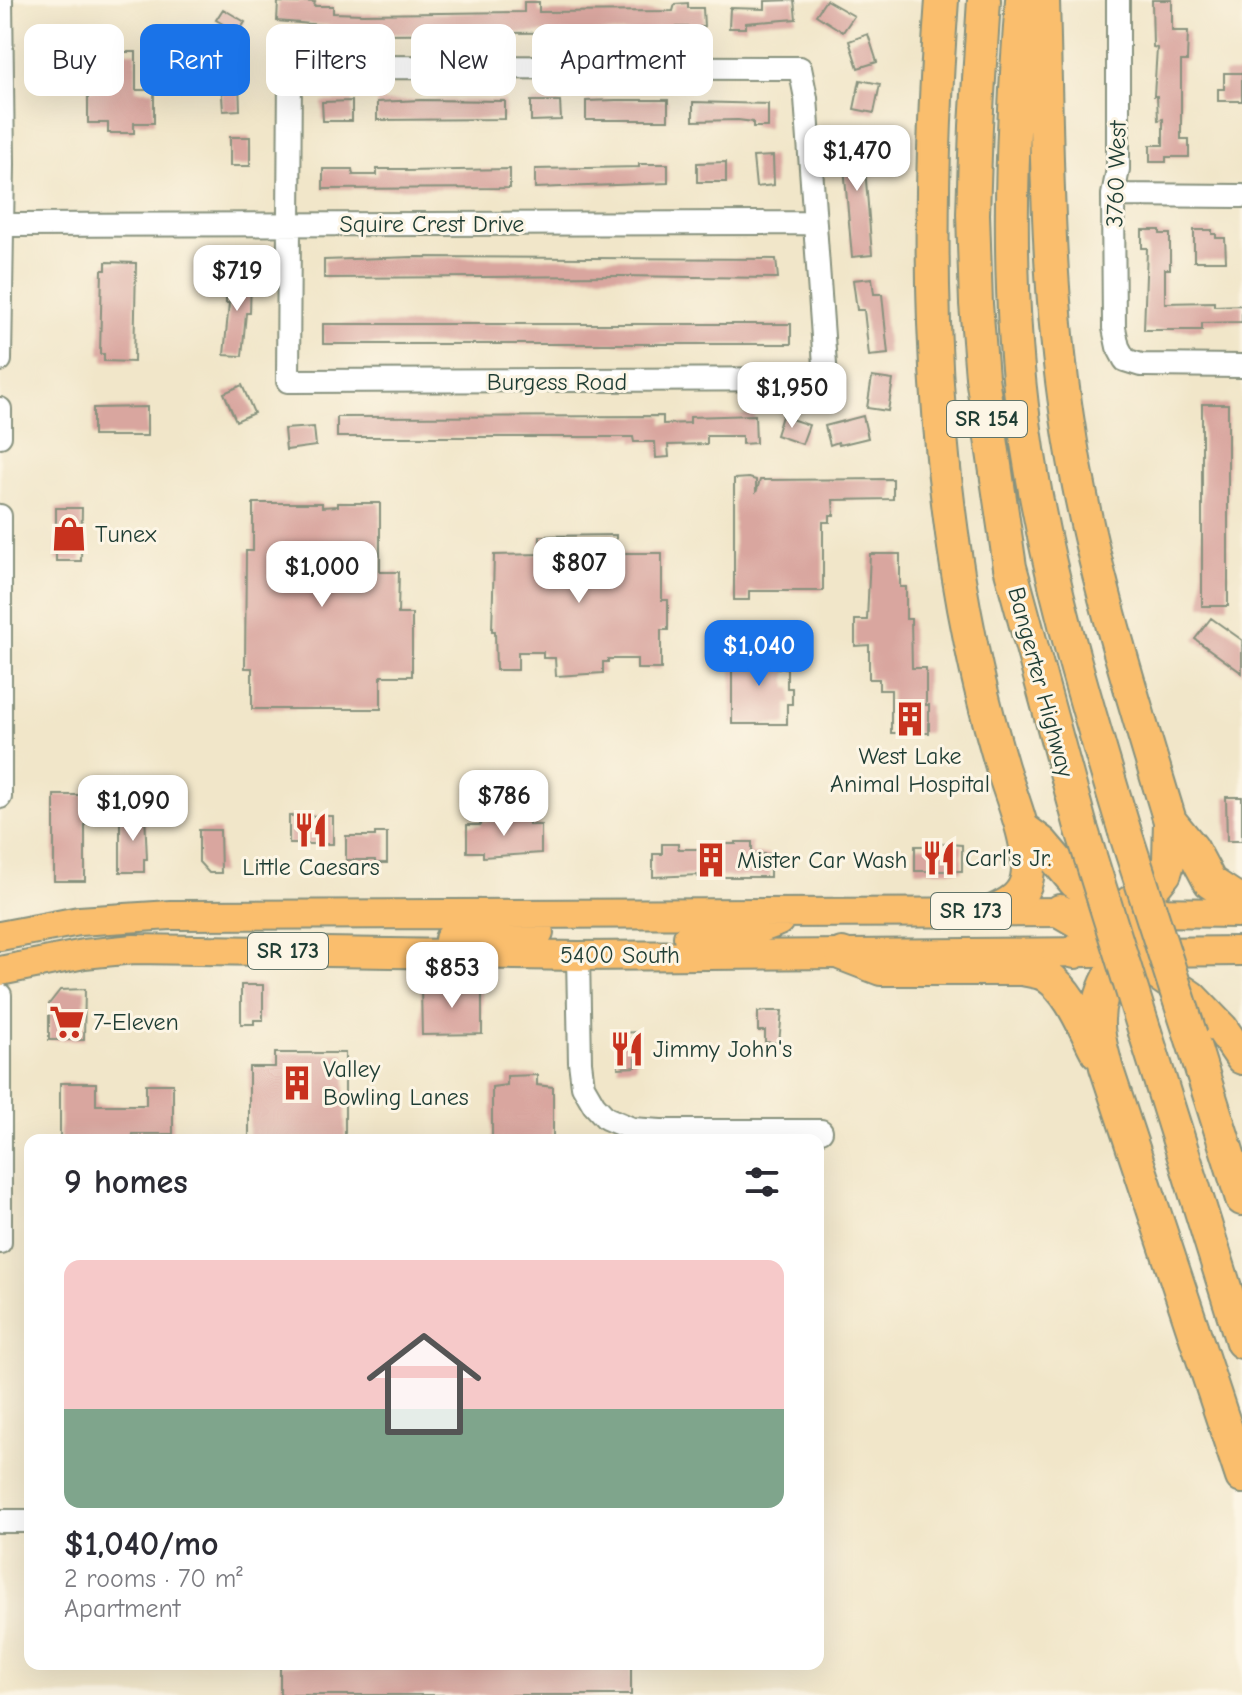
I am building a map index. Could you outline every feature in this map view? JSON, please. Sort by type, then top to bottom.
[{"type":"highway","points":[[942,0],[934,131],[931,275],[941,456],[954,555],[972,649],[986,709],[1022,828],[1028,866],[1026,882],[1016,899],[994,911]]},
{"type":"highway","name":"Bangerter Highway","points":[[984,0],[973,214],[976,304],[982,377],[1010,567],[1081,827],[1242,1342]]},
{"type":"highway","name":"Bangerter Highway","points":[[1022,0],[1013,119],[1012,266],[1025,428],[1044,538],[1076,674],[1242,1199]]},
{"type":"highway","points":[[1043,0],[1052,263],[1067,417],[1096,556],[1170,821],[1171,846],[1165,873],[1157,883],[1096,932]]},
{"type":"highway","points":[[1170,821],[1192,848],[1210,882],[1242,903]]},
{"type":"highway","points":[[1022,828],[1042,843],[1075,882],[1096,932]]},
{"type":"highway","points":[[1060,911],[1096,932],[1147,937],[1191,997],[1222,1029],[1242,1058]]},
{"type":"highway","points":[[1147,937],[1105,988],[1097,1021],[1106,1067],[1242,1477]]},
{"type":"highway","points":[[842,954],[881,969],[1022,969],[1038,972],[1063,992],[1106,1067]]},
{"type":"main road","name":"5400 South","points":[[0,936],[79,921],[125,917],[1060,911]]},
{"type":"main road","points":[[578,956],[627,937],[708,937],[760,930],[799,912]]},
{"type":"main road","name":"5400 South","points":[[1147,937],[1242,913]]},
{"type":"main road","points":[[390,953],[450,939],[509,933],[574,933],[614,914]]},
{"type":"main road","name":"5400 South","points":[[0,971],[84,954],[134,949],[578,956],[842,954],[1096,932],[1242,951]]},
{"type":"street","points":[[0,360],[1,0]]},
{"type":"street","name":"3760 West","points":[[1118,0],[1118,169],[1113,195],[1114,328],[1118,347],[1125,360],[1141,365],[1242,366]]},
{"type":"street","points":[[288,225],[290,70],[325,67],[800,68],[806,98],[815,223]]},
{"type":"street","points":[[1113,195],[1242,196]]},
{"type":"street","name":"Squire Crest Drive","points":[[2,225],[815,223]]},
{"type":"street","name":"Burgess Road","points":[[288,225],[288,381],[792,381],[826,379],[815,223]]},
{"type":"street","points":[[0,409],[0,436]]},
{"type":"street","points":[[0,516],[0,797]]},
{"type":"street","points":[[0,924],[0,959]]},
{"type":"street","points":[[578,956],[583,1086],[606,1118],[632,1129],[661,1131],[821,1131]]},
{"type":"street","points":[[0,995],[0,1242]]},
{"type":"street","points":[[0,1521],[24,1521]]},
{"type":"building","points":[[794,0],[796,19],[746,23],[746,28],[729,28],[730,8],[765,9],[765,1]]},
{"type":"building","points":[[826,0],[854,16],[843,32],[816,15]]},
{"type":"building","points":[[1152,0],[1172,0],[1172,31],[1188,31],[1187,61],[1181,61],[1181,139],[1189,139],[1189,157],[1166,157],[1166,162],[1150,162],[1150,145],[1163,145],[1163,119],[1158,120],[1157,96],[1154,96],[1157,48],[1153,47]]},
{"type":"building","points":[[278,2],[315,2],[314,6],[333,6],[333,13],[363,14],[524,12],[524,2],[539,2],[539,12],[673,11],[675,4],[688,3],[688,8],[703,8],[704,24],[532,24],[532,33],[516,33],[516,24],[411,24],[411,34],[395,34],[395,24],[277,21]]},
{"type":"building","points":[[223,9],[245,22],[223,24],[216,20]]},
{"type":"building","points":[[868,34],[877,62],[858,68],[849,41]]},
{"type":"building","points":[[124,52],[136,52],[136,90],[140,90],[140,96],[154,96],[154,123],[134,123],[134,133],[108,133],[108,123],[88,123],[88,96],[124,96]]},
{"type":"building","points":[[1224,73],[1242,73],[1242,101],[1218,101],[1218,89],[1224,89]]},
{"type":"building","points":[[860,80],[880,84],[874,113],[854,109]]},
{"type":"building","points":[[222,96],[240,96],[240,110],[223,111]]},
{"type":"building","points":[[668,100],[668,120],[586,120],[586,101]]},
{"type":"building","points":[[352,101],[352,121],[323,121],[322,102]]},
{"type":"building","points":[[505,101],[505,119],[377,120],[377,102]]},
{"type":"building","points":[[531,101],[560,101],[561,120],[531,121]]},
{"type":"building","points":[[693,102],[768,104],[768,127],[753,127],[753,122],[738,120],[693,121]]},
{"type":"building","points":[[862,130],[872,255],[852,257],[841,132]]},
{"type":"building","points":[[230,137],[250,137],[250,166],[230,166]]},
{"type":"building","points":[[773,156],[774,185],[756,187],[753,157]]},
{"type":"building","points":[[726,162],[726,182],[697,182],[697,163]]},
{"type":"building","points":[[639,164],[668,164],[668,183],[535,188],[535,169],[639,167]]},
{"type":"building","points":[[323,169],[352,169],[353,175],[377,175],[377,169],[510,169],[510,188],[323,189]]},
{"type":"building","points":[[1142,230],[1160,230],[1160,234],[1170,234],[1170,269],[1165,269],[1165,303],[1242,305],[1242,322],[1202,323],[1202,330],[1144,330],[1147,248],[1142,248]]},
{"type":"building","points":[[1194,230],[1212,230],[1216,238],[1225,238],[1226,261],[1194,261]]},
{"type":"building","points":[[414,257],[776,259],[778,278],[324,278],[324,260]]},
{"type":"building","points":[[106,262],[136,263],[134,362],[104,361],[104,354],[100,354],[102,270],[106,270]]},
{"type":"building","points":[[226,277],[251,277],[250,313],[246,313],[242,356],[224,355],[229,303],[226,303]]},
{"type":"building","points":[[872,278],[874,294],[882,294],[888,354],[869,356],[864,310],[857,310],[853,280]]},
{"type":"building","points":[[323,324],[791,324],[791,344],[323,344]]},
{"type":"building","points":[[872,377],[893,380],[888,411],[867,408]]},
{"type":"building","points":[[242,385],[254,413],[236,421],[224,393]]},
{"type":"building","points":[[1202,404],[1228,404],[1228,606],[1202,606]]},
{"type":"building","points":[[147,407],[147,436],[93,436],[93,408]]},
{"type":"building","points":[[755,415],[756,443],[742,444],[742,436],[707,436],[707,444],[668,445],[669,457],[656,458],[655,442],[634,442],[633,437],[337,437],[337,417],[663,416],[663,424],[690,423],[690,417]]},
{"type":"building","points":[[782,416],[809,425],[802,444],[776,435]]},
{"type":"building","points":[[863,416],[868,438],[830,445],[825,426]]},
{"type":"building","points":[[314,427],[316,446],[286,450],[284,429]]},
{"type":"building","points":[[734,479],[756,480],[756,493],[760,480],[893,479],[893,499],[833,500],[834,515],[830,515],[830,522],[823,522],[823,591],[749,591],[749,600],[734,600]]},
{"type":"building","points":[[253,503],[322,503],[322,507],[338,506],[338,503],[380,503],[380,572],[399,572],[398,614],[412,614],[412,676],[381,676],[381,709],[252,709],[252,668],[245,668],[246,551],[253,551]]},
{"type":"building","name":"Tunex","points":[[56,508],[82,508],[81,561],[56,561]]},
{"type":"building","points":[[616,535],[616,553],[662,553],[662,600],[668,600],[668,630],[661,630],[661,669],[637,669],[637,659],[608,659],[608,662],[603,662],[603,673],[556,676],[555,658],[543,658],[543,652],[518,652],[518,670],[496,670],[495,631],[492,631],[494,555],[540,554],[540,536]]},
{"type":"building","points":[[870,554],[900,554],[900,587],[906,587],[906,619],[911,619],[912,668],[926,668],[929,733],[891,733],[891,690],[879,690],[879,679],[869,679],[869,645],[855,646],[855,620],[867,620]]},
{"type":"building","points":[[1211,618],[1242,640],[1242,673],[1195,639]]},
{"type":"building","points":[[732,648],[776,648],[776,668],[787,668],[787,688],[792,688],[792,704],[787,704],[787,724],[732,724]]},
{"type":"building","points":[[54,795],[85,795],[85,881],[54,881]]},
{"type":"building","points":[[1226,797],[1242,797],[1242,841],[1227,841]]},
{"type":"building","points":[[120,814],[145,814],[147,859],[144,859],[144,872],[120,872]]},
{"type":"building","name":"Little Caesars","points":[[289,816],[333,816],[333,844],[289,844]]},
{"type":"building","points":[[481,821],[529,821],[529,825],[541,825],[541,853],[483,857],[483,852],[467,852],[467,825],[481,825]]},
{"type":"building","points":[[199,830],[220,830],[221,873],[209,873],[199,862]]},
{"type":"building","points":[[375,833],[387,833],[387,863],[346,860],[346,836],[375,836]]},
{"type":"building","name":"Mister Car Wash","points":[[752,842],[752,854],[770,854],[770,877],[653,877],[653,854],[662,854],[662,844],[678,844],[678,849],[717,849],[717,844]]},
{"type":"building","name":"Carl's Jr.","points":[[933,843],[962,845],[962,871],[915,871],[915,846],[933,846]]},
{"type":"building","points":[[241,985],[263,985],[263,1020],[241,1024]]},
{"type":"building","points":[[421,986],[482,986],[482,1034],[422,1035]]},
{"type":"building","name":"7-Eleven","points":[[85,989],[84,1040],[49,1040],[49,1004],[60,990]]},
{"type":"building","points":[[782,1011],[779,1043],[765,1042],[765,1031],[758,1031],[758,1012]]},
{"type":"building","name":"Jimmy John's","points":[[639,1032],[636,1067],[618,1068],[618,1033]]},
{"type":"building","name":"Valley Bowling Lanes","points":[[275,1053],[345,1053],[345,1134],[249,1134],[249,1067],[275,1067]]},
{"type":"building","points":[[537,1075],[537,1085],[553,1087],[553,1134],[492,1134],[492,1087],[507,1085],[507,1076]]},
{"type":"building","points":[[60,1083],[96,1083],[96,1105],[146,1105],[146,1084],[173,1084],[173,1134],[60,1134]]},
{"type":"building","points":[[280,1670],[631,1670],[631,1695],[280,1695]]},
{"type":"place","name":"Tunex","points":[[69,534]]},
{"type":"place","name":"West Lake Animal Hospital","points":[[910,719]]},
{"type":"place","name":"Little Caesars","points":[[311,830]]},
{"type":"place","name":"Carl's Jr.","points":[[939,858]]},
{"type":"place","name":"Mister Car Wash","points":[[711,860]]},
{"type":"place","name":"7-Eleven","points":[[67,1022]]},
{"type":"place","name":"Jimmy John's","points":[[627,1049]]},
{"type":"place","name":"Valley Bowling Lanes","points":[[297,1083]]}]
